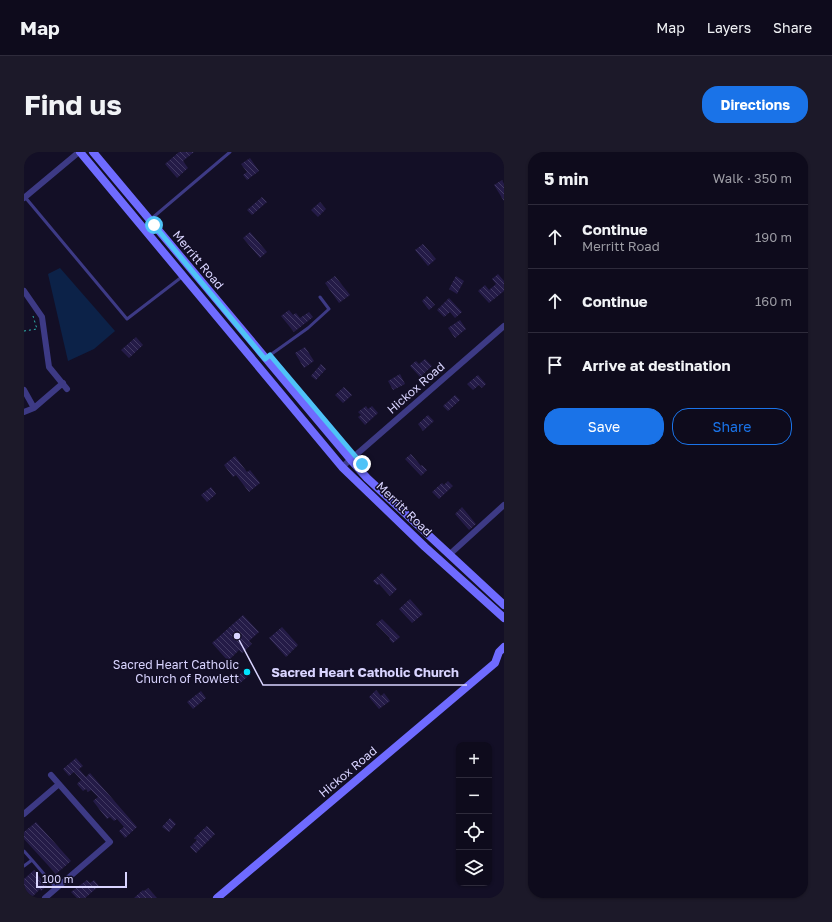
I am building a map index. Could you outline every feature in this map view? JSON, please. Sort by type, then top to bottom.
[{"type":"street","points":[[25,198],[79,152]]},
{"type":"street","name":"Merritt Road","points":[[79,152],[342,467],[425,547],[504,618]]},
{"type":"street","name":"Merritt Road","points":[[93,152],[265,359],[367,478],[504,605]]},
{"type":"street","points":[[24,291],[42,317],[49,367],[67,389]]},
{"type":"street","name":"Hickox Road","points":[[342,467],[504,326]]},
{"type":"street","points":[[24,412],[34,408],[63,384]]},
{"type":"street","points":[[24,390],[34,408]]},
{"type":"street","points":[[450,554],[504,505]]},
{"type":"street","name":"Hickox Road","points":[[495,663],[499,652],[504,647]]},
{"type":"street","name":"Hickox Road","points":[[217,898],[495,663],[504,661]]},
{"type":"street","points":[[45,898],[110,842],[51,775]]},
{"type":"street","points":[[24,814],[59,784]]},
{"type":"lane","points":[[149,220],[230,152]]},
{"type":"lane","points":[[25,198],[127,319],[183,276]]},
{"type":"lane","points":[[265,359],[308,328],[329,309],[320,297]]},
{"type":"lane","points":[[24,851],[56,888]]},
{"type":"lane","points":[[24,866],[32,860]]},
{"type":"path","points":[[24,331],[37,329],[33,314]]},
{"type":"water","points":[[60,268],[115,331],[94,349],[68,361],[48,274]]},
{"type":"building","points":[[179,152],[194,152],[183,161],[188,168],[177,178],[165,164]]},
{"type":"building","points":[[250,158],[259,171],[247,180],[243,175],[247,172],[241,164]]},
{"type":"building","points":[[502,180],[504,184],[504,201],[494,185]]},
{"type":"building","points":[[262,197],[267,202],[252,215],[247,210]]},
{"type":"building","points":[[320,202],[326,209],[318,217],[311,210]]},
{"type":"building","points":[[250,232],[267,252],[260,258],[243,238]]},
{"type":"building","points":[[423,244],[436,259],[428,266],[415,250]]},
{"type":"building","points":[[498,274],[504,281],[504,291],[489,303],[478,291],[485,285],[489,290],[496,284],[492,279]]},
{"type":"building","points":[[335,276],[350,295],[339,303],[325,283]]},
{"type":"building","points":[[456,276],[464,281],[457,294],[449,289]]},
{"type":"building","points":[[427,296],[435,305],[429,310],[422,301]]},
{"type":"building","points":[[449,298],[462,312],[455,318],[450,312],[444,317],[437,310]]},
{"type":"building","points":[[289,310],[293,315],[296,313],[300,318],[309,312],[313,317],[294,332],[281,316]]},
{"type":"building","points":[[460,320],[466,329],[455,338],[448,328]]},
{"type":"building","points":[[136,337],[143,345],[129,358],[121,350]]},
{"type":"building","points":[[305,347],[314,361],[304,368],[295,353]]},
{"type":"building","points":[[425,359],[432,366],[420,377],[410,366],[416,361],[419,364]]},
{"type":"building","points":[[321,364],[326,369],[316,380],[311,376]]},
{"type":"building","points":[[400,374],[405,384],[393,390],[388,381]]},
{"type":"building","points":[[478,375],[486,384],[482,388],[479,385],[473,390],[467,384]]},
{"type":"building","points":[[344,387],[352,395],[343,403],[335,395]]},
{"type":"building","points":[[455,395],[460,400],[448,411],[443,406]]},
{"type":"building","points":[[366,406],[368,409],[372,406],[378,413],[365,425],[358,417],[361,415],[358,412]]},
{"type":"building","points":[[428,415],[434,421],[423,431],[418,424]]},
{"type":"building","points":[[411,454],[421,466],[422,465],[427,470],[421,476],[405,459]]},
{"type":"building","points":[[235,456],[247,472],[250,470],[260,483],[249,492],[236,475],[233,477],[224,465]]},
{"type":"building","points":[[448,481],[453,486],[439,499],[432,492],[442,483],[444,485]]},
{"type":"building","points":[[211,487],[216,494],[207,502],[201,495]]},
{"type":"building","points":[[462,507],[476,524],[469,530],[455,514]]},
{"type":"building","points":[[382,573],[397,589],[390,596],[379,584],[377,585],[373,581]]},
{"type":"building","points":[[410,599],[423,614],[412,623],[399,609]]},
{"type":"building","points":[[243,615],[259,632],[249,641],[252,644],[242,653],[239,650],[228,661],[212,643]]},
{"type":"building","points":[[382,619],[400,637],[393,643],[376,624]]},
{"type":"building","points":[[282,627],[298,645],[286,657],[269,638]]},
{"type":"building","points":[[246,668],[251,674],[240,683],[236,678]]},
{"type":"building","points":[[376,690],[381,696],[384,693],[390,701],[379,709],[369,697]]},
{"type":"building","points":[[201,691],[206,698],[193,709],[187,702]]},
{"type":"building","points":[[76,758],[83,766],[79,769],[86,777],[90,773],[137,827],[125,838],[119,831],[124,827],[117,819],[114,821],[110,817],[107,819],[93,801],[98,797],[91,790],[88,792],[86,789],[83,791],[77,784],[81,780],[74,772],[69,776],[63,769]]},
{"type":"building","points":[[170,818],[176,824],[169,832],[162,827]]},
{"type":"building","points":[[36,822],[71,861],[56,874],[24,839],[24,832]]},
{"type":"building","points":[[207,826],[215,834],[196,853],[190,847],[197,840],[194,838]]},
{"type":"building","points":[[34,870],[47,886],[41,891],[40,889],[31,898],[24,898],[24,879]]},
{"type":"building","points":[[87,880],[90,883],[94,880],[99,886],[85,898],[77,898],[71,892]]},
{"type":"building","points":[[148,888],[157,898],[134,898],[143,890],[144,891]]},
{"type":"place","name":"Sacred Heart Catholic Church","points":[[237,636]]},
{"type":"place","name":"Sacred Heart Catholic Church of Rowlett","points":[[247,672]]},
{"type":"route","points":[[154,225],[265,359],[270,355],[362,464]]}]
